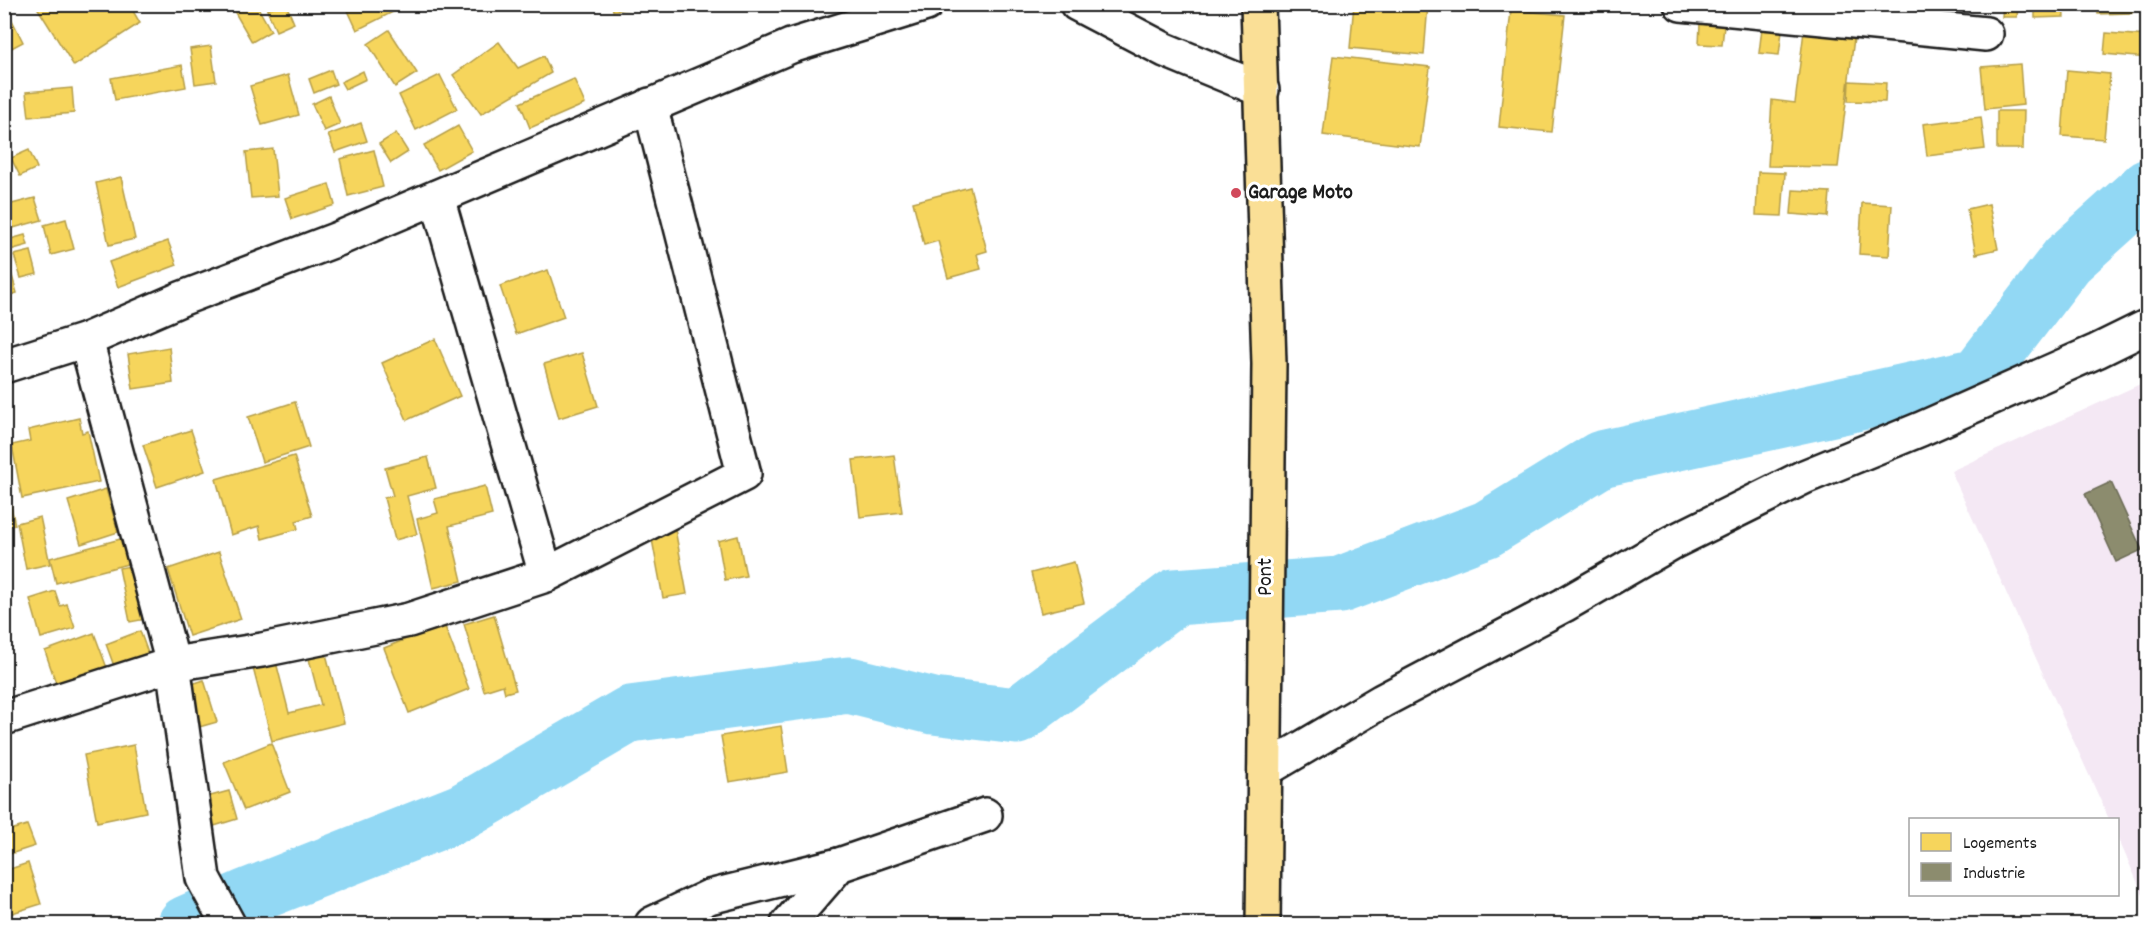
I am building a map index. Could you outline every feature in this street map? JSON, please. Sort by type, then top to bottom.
[{"type":"main road","name":"Pont","points":[[1258,4],[1269,364],[1263,924]]},
{"type":"street","points":[[4,366],[86,340],[183,298],[338,239],[791,46],[926,4]]},
{"type":"street","points":[[1077,4],[1165,50],[1262,90]]},
{"type":"street","points":[[1681,4],[1986,34]]},
{"type":"street","points":[[4,718],[172,664],[262,650],[409,620],[546,575],[744,474],[650,105]]},
{"type":"street","points":[[437,197],[546,575]]},
{"type":"street","points":[[1265,770],[1382,701],[1564,604],[1683,537],[1804,477],[1952,415],[2148,326]]},
{"type":"street","points":[[86,340],[172,664],[203,878],[228,924]]},
{"type":"street","points":[[652,924],[708,897],[839,865],[985,814]]},
{"type":"street","points":[[788,924],[839,865]]},
{"type":"shaded area","points":[[2147,381],[2147,904],[2119,840],[2119,818],[2109,818],[1951,471]]},
{"type":"building: Logements","points":[[35,4],[129,4],[140,23],[74,66]]},
{"type":"building: Logements","points":[[230,4],[256,4],[271,31],[252,42]]},
{"type":"building: Logements","points":[[280,4],[286,4],[294,23],[276,31],[267,10]]},
{"type":"building: Logements","points":[[345,4],[397,4],[399,9],[357,30]]},
{"type":"building: Logements","points":[[612,4],[659,4],[613,11]]},
{"type":"building: Logements","points":[[1354,4],[1428,4],[1424,55],[1350,48]]},
{"type":"building: Logements","points":[[1868,4],[1936,4],[1936,15],[1868,11]]},
{"type":"building: Logements","points":[[2003,4],[2018,4],[2017,17],[2002,17]]},
{"type":"building: Logements","points":[[2035,4],[2063,4],[2064,17],[2035,18]]},
{"type":"building: Logements","points":[[2098,4],[2132,4],[2132,13],[2098,14]]},
{"type":"building: Logements","points":[[1511,10],[1565,15],[1552,132],[1499,127]]},
{"type":"building: Logements","points":[[11,18],[23,42],[4,52],[4,21]]},
{"type":"building: Logements","points":[[1700,24],[1724,26],[1722,45],[1699,44]]},
{"type":"building: Logements","points":[[1762,28],[1782,31],[1779,55],[1759,53]]},
{"type":"building: Logements","points":[[389,30],[417,73],[395,87],[368,44]]},
{"type":"building: Logements","points":[[1804,31],[1854,38],[1838,167],[1768,166],[1772,100],[1795,103]]},
{"type":"building: Logements","points":[[2106,33],[2148,36],[2148,58],[2104,54]]},
{"type":"building: Logements","points":[[499,42],[518,68],[544,56],[551,73],[481,114],[453,75]]},
{"type":"building: Logements","points":[[211,46],[216,81],[195,84],[190,49]]},
{"type":"building: Logements","points":[[1333,56],[1430,67],[1420,147],[1323,135]]},
{"type":"building: Logements","points":[[2020,64],[2023,105],[1985,109],[1981,67]]},
{"type":"building: Logements","points":[[182,65],[186,87],[115,100],[111,78]]},
{"type":"building: Logements","points":[[331,70],[336,84],[314,93],[309,79]]},
{"type":"building: Logements","points":[[2067,70],[2110,74],[2104,139],[2062,136]]},
{"type":"building: Logements","points":[[363,71],[366,79],[345,89],[341,82]]},
{"type":"building: Logements","points":[[288,75],[299,115],[262,125],[250,86]]},
{"type":"building: Logements","points":[[440,75],[457,109],[416,130],[399,95]]},
{"type":"building: Logements","points":[[574,79],[585,104],[530,128],[520,103]]},
{"type":"building: Logements","points":[[1849,81],[1886,83],[1885,102],[1848,101]]},
{"type":"building: Logements","points":[[72,88],[74,113],[29,117],[26,92]]},
{"type":"building: Logements","points":[[329,96],[340,124],[324,131],[312,104]]},
{"type":"building: Logements","points":[[1997,111],[2024,111],[2023,149],[1997,149]]},
{"type":"building: Logements","points":[[1981,117],[1985,149],[1927,156],[1923,124]]},
{"type":"building: Logements","points":[[361,123],[367,141],[335,152],[328,135]]},
{"type":"building: Logements","points":[[458,126],[472,151],[438,170],[424,145]]},
{"type":"building: Logements","points":[[396,133],[408,152],[391,163],[379,144]]},
{"type":"building: Logements","points":[[273,149],[278,196],[251,198],[246,152]]},
{"type":"building: Logements","points":[[29,150],[37,168],[20,176],[11,158]]},
{"type":"building: Logements","points":[[374,150],[383,187],[348,196],[340,159]]},
{"type":"building: Logements","points":[[1758,172],[1785,173],[1782,216],[1756,215]]},
{"type":"building: Logements","points":[[121,177],[135,239],[109,245],[96,183]]},
{"type":"building: Logements","points":[[329,184],[335,205],[292,219],[285,198]]},
{"type":"building: Logements","points":[[970,187],[987,251],[977,254],[981,269],[948,278],[938,241],[924,245],[913,202]]},
{"type":"building: Logements","points":[[1793,190],[1830,192],[1828,217],[1791,214]]},
{"type":"building: Logements","points":[[35,198],[42,220],[6,230],[4,206]]},
{"type":"building: Logements","points":[[1862,203],[1892,205],[1889,256],[1859,254]]},
{"type":"building: Logements","points":[[1989,204],[1998,249],[1976,254],[1967,209]]},
{"type":"building: Logements","points":[[66,219],[74,249],[51,255],[44,225]]},
{"type":"building: Logements","points":[[25,235],[28,245],[10,250],[7,240]]},
{"type":"building: Logements","points":[[168,241],[177,265],[118,287],[109,262]]},
{"type":"building: Logements","points":[[4,248],[17,293],[4,297]]},
{"type":"building: Logements","points":[[31,251],[37,274],[21,278],[14,255]]},
{"type":"building: Logements","points":[[548,270],[564,317],[516,334],[500,286]]},
{"type":"building: Logements","points":[[435,339],[460,396],[407,420],[382,363]]},
{"type":"building: Logements","points":[[169,347],[173,383],[133,389],[128,354]]},
{"type":"building: Logements","points":[[582,353],[598,406],[559,418],[544,364]]},
{"type":"building: Logements","points":[[295,402],[309,447],[262,462],[248,417]]},
{"type":"building: Logements","points":[[79,418],[82,433],[88,431],[99,482],[22,498],[12,445],[30,441],[28,430]]},
{"type":"building: Logements","points":[[191,430],[205,471],[157,487],[143,445]]},
{"type":"building: Logements","points":[[894,455],[902,512],[860,517],[853,460]]},
{"type":"building: Logements","points":[[294,456],[312,516],[296,521],[298,529],[262,539],[259,526],[231,535],[216,479]]},
{"type":"building: Logements","points":[[428,457],[436,488],[407,496],[417,534],[395,540],[384,498],[393,496],[385,468]]},
{"type":"building: Logements","points":[[4,474],[15,525],[4,527]]},
{"type":"building: Logements","points":[[485,486],[492,515],[449,526],[462,581],[433,588],[417,519],[438,513],[434,499]]},
{"type":"building: Logements","points":[[106,489],[118,532],[81,544],[68,501]]},
{"type":"building: Logements","points":[[40,517],[50,564],[26,569],[17,523]]},
{"type":"building: Logements","points":[[675,529],[687,594],[663,598],[651,534]]},
{"type":"building: Logements","points":[[738,536],[746,576],[725,580],[718,541]]},
{"type":"building: Logements","points":[[128,537],[135,562],[56,583],[50,558]]},
{"type":"building: Logements","points":[[219,552],[241,619],[189,636],[168,569]]},
{"type":"building: Logements","points":[[1074,562],[1084,603],[1041,613],[1031,573]]},
{"type":"building: Logements","points":[[136,565],[146,619],[130,622],[119,568]]},
{"type":"building: Logements","points":[[55,591],[60,606],[67,604],[75,628],[41,638],[30,599]]},
{"type":"building: Logements","points":[[494,615],[516,690],[505,693],[503,685],[484,691],[464,624]]},
{"type":"building: Logements","points":[[444,624],[469,689],[409,713],[384,648]]},
{"type":"building: Logements","points":[[140,631],[148,653],[114,666],[106,644]]},
{"type":"building: Logements","points":[[94,633],[107,668],[57,686],[45,651]]},
{"type":"building: Logements","points":[[326,654],[344,723],[272,741],[253,668],[276,662],[289,713],[321,705],[309,659]]},
{"type":"building: Logements","points":[[204,680],[217,722],[199,727],[186,686]]},
{"type":"building: Logements","points":[[781,726],[788,772],[729,782],[721,736]]},
{"type":"building: Logements","points":[[271,743],[290,792],[244,810],[224,762]]},
{"type":"building: Logements","points":[[134,745],[146,812],[97,822],[84,755]]},
{"type":"building: Logements","points":[[229,791],[237,819],[211,827],[203,798]]},
{"type":"building: Logements","points":[[27,825],[35,846],[4,856],[4,832]]},
{"type":"building: Logements","points":[[28,863],[41,904],[9,914],[4,899],[4,871]]},
{"type":"building: Industrie","points":[[2111,482],[2142,550],[2116,562],[2085,494]]},
{"type":"waterway","points":[[186,924],[245,898],[462,812],[630,714],[849,685],[933,706],[1017,716],[1175,597],[1340,585],[1487,529],[1601,459],[1978,376],[2067,260],[2148,187]]},
{"type":"place","name":"Garage Moto","points":[[1236,193]]}]
